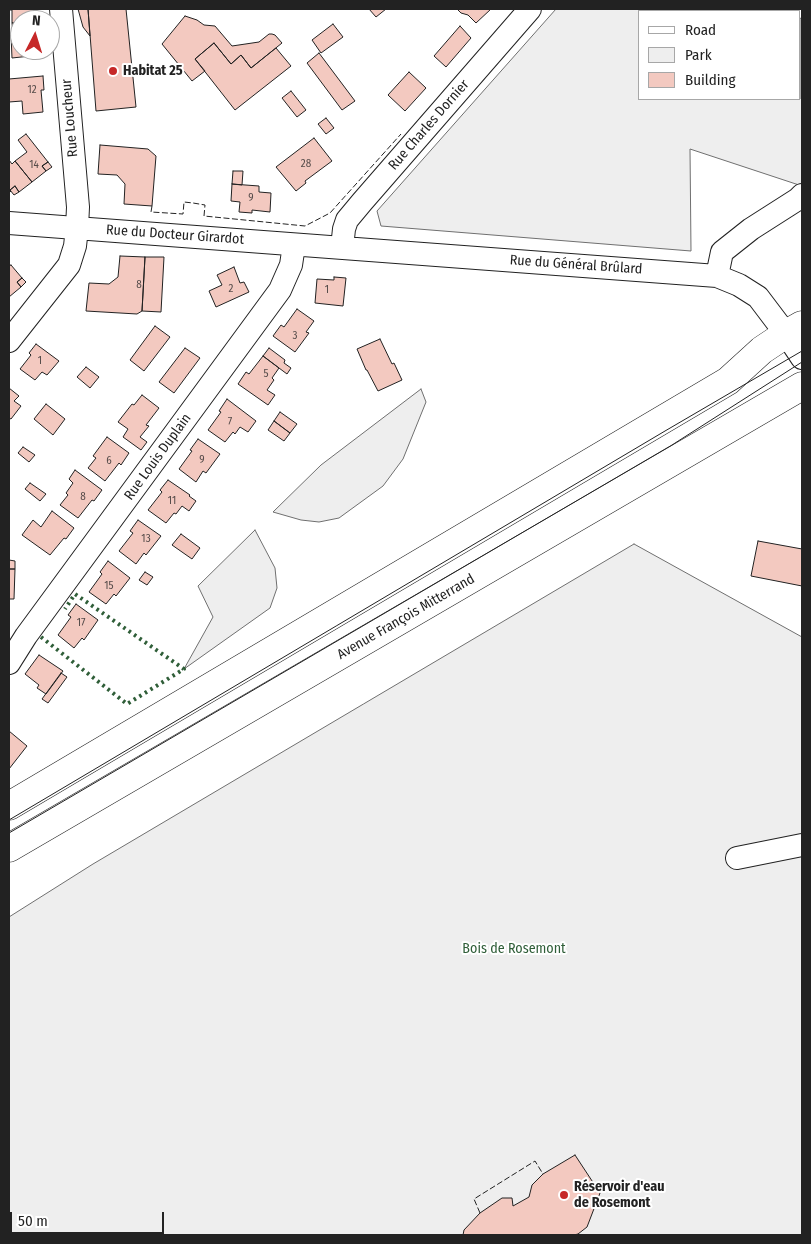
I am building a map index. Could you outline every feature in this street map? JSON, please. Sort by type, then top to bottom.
[{"type":"main road","points":[[9,806],[728,381],[762,350],[794,330]]},
{"type":"main road","name":"Avenue François Mitterrand","points":[[9,848],[802,386]]},
{"type":"street","name":"Rue Loucheur","points":[[9,341],[69,265],[77,228],[78,207],[61,9]]},
{"type":"street","name":"Rue Charles Dornier","points":[[342,248],[347,220],[530,9]]},
{"type":"street","points":[[717,276],[722,252],[751,229],[802,195]]},
{"type":"street","name":"Rue du Docteur Girardot","points":[[9,223],[342,248]]},
{"type":"street","name":"Rue Louis Duplain","points":[[9,663],[26,636],[280,290],[291,265],[294,244]]},
{"type":"street","name":"Rue du Général Brûlard","points":[[342,248],[717,276],[739,285],[758,298],[794,330],[802,358]]},
{"type":"street","points":[[737,858],[802,845]]},
{"type":"green space","points":[[556,9],[779,10],[638,10],[638,100],[801,100],[802,19],[802,186],[690,149],[691,251],[381,226],[377,211]]},
{"type":"green space","points":[[421,389],[426,402],[403,459],[383,486],[339,518],[319,522],[301,520],[273,512],[321,465]]},
{"type":"green space","points":[[255,530],[275,568],[277,588],[270,608],[184,669],[213,617],[198,586]]},
{"type":"green space","name":"Bois de Rosemont","points":[[634,544],[802,637],[802,1235],[9,1235],[9,917],[93,864]]},
{"type":"building","points":[[9,9],[34,9],[34,10]]},
{"type":"building","points":[[78,9],[88,9],[90,36],[83,27]]},
{"type":"building","name":"Habitat 25","points":[[88,9],[126,9],[136,107],[96,111]]},
{"type":"building","points":[[369,9],[386,9],[376,17]]},
{"type":"building","points":[[457,9],[491,9],[476,23],[468,15],[461,13]]},
{"type":"building","points":[[185,16],[197,20],[204,25],[215,26],[232,46],[259,42],[269,34],[275,35],[282,43],[251,68],[241,55],[231,64],[214,43],[195,59],[205,71],[192,81],[162,44]]},
{"type":"building","points":[[333,24],[343,37],[321,53],[312,40]]},
{"type":"building","points":[[460,26],[471,38],[446,67],[434,56]]},
{"type":"building","points":[[214,43],[231,64],[241,55],[251,68],[276,48],[291,66],[235,110],[195,59]]},
{"type":"building","points":[[319,53],[355,101],[342,110],[307,63]]},
{"type":"building","points":[[409,72],[426,88],[405,111],[388,95]]},
{"type":"building","points":[[43,76],[44,90],[41,90],[43,112],[23,114],[22,101],[9,102],[9,79]]},
{"type":"building","points":[[291,91],[306,110],[297,117],[282,98]]},
{"type":"building","points":[[326,118],[334,128],[326,134],[318,124]]},
{"type":"building","points":[[26,134],[48,162],[42,166],[46,171],[32,182],[15,161],[27,152],[18,140]]},
{"type":"building","points":[[314,138],[332,161],[305,181],[306,183],[296,191],[276,167]]},
{"type":"building","points":[[100,145],[148,149],[156,156],[152,206],[124,204],[125,184],[117,175],[98,174]]},
{"type":"building","points":[[9,160],[12,164],[15,161],[32,182],[19,192],[15,186],[9,193]]},
{"type":"building","points":[[48,162],[52,167],[46,171],[42,166]]},
{"type":"building","points":[[233,171],[243,171],[242,185],[232,184]]},
{"type":"building","points":[[232,184],[259,186],[259,192],[271,193],[270,212],[252,210],[252,213],[239,212],[240,202],[231,201]]},
{"type":"building","points":[[15,186],[19,192],[14,195],[10,190]]},
{"type":"building","points":[[120,256],[145,257],[142,311],[137,314],[86,311],[89,283],[109,284],[118,277]]},
{"type":"building","points":[[145,257],[164,257],[161,312],[142,311]]},
{"type":"building","points":[[11,265],[22,278],[17,282],[21,287],[9,297],[9,266]]},
{"type":"building","points":[[234,267],[240,283],[244,282],[249,292],[216,307],[209,291],[222,285],[217,275]]},
{"type":"building","points":[[334,277],[346,278],[343,306],[315,303],[317,279],[334,280]]},
{"type":"building","points":[[22,278],[26,282],[21,287],[17,282]]},
{"type":"building","points":[[297,309],[314,321],[306,332],[309,333],[295,352],[273,336],[281,325],[284,327]]},
{"type":"building","points":[[155,326],[170,337],[144,371],[130,360]]},
{"type":"building","points":[[380,339],[402,380],[378,391],[357,349]]},
{"type":"building","points":[[36,344],[59,361],[47,375],[42,372],[35,380],[20,369],[31,355],[29,353]]},
{"type":"building","points":[[185,348],[200,358],[174,393],[159,382]]},
{"type":"building","points":[[269,348],[285,360],[284,363],[291,368],[287,374],[263,356]]},
{"type":"building","points":[[263,356],[279,368],[267,390],[275,395],[268,405],[238,384],[246,372],[249,374]]},
{"type":"building","points":[[86,367],[99,377],[90,388],[77,377]]},
{"type":"building","points":[[9,388],[19,396],[14,401],[21,406],[11,419],[9,418]]},
{"type":"building","points":[[142,395],[159,408],[146,425],[149,426],[140,437],[147,442],[141,450],[123,437],[128,429],[118,422]]},
{"type":"building","points":[[227,399],[256,421],[248,432],[240,427],[225,442],[208,430],[221,412],[219,411]]},
{"type":"building","points":[[46,404],[65,419],[53,435],[34,419]]},
{"type":"building","points":[[280,412],[297,424],[290,433],[274,421]]},
{"type":"building","points":[[274,421],[290,433],[284,441],[268,430]]},
{"type":"building","points":[[107,437],[129,453],[121,465],[119,463],[105,481],[88,468],[96,458],[93,456]]},
{"type":"building","points":[[198,439],[220,454],[206,473],[203,471],[196,482],[179,469]]},
{"type":"building","points":[[23,447],[35,455],[29,462],[18,453]]},
{"type":"building","points":[[75,470],[102,490],[78,518],[60,505],[68,495],[66,493],[73,483],[69,479]]},
{"type":"building","points":[[168,480],[196,501],[189,511],[182,506],[166,523],[148,510],[162,492],[160,490]]},
{"type":"building","points":[[30,483],[46,494],[40,501],[25,489]]},
{"type":"building","points":[[52,511],[74,528],[50,555],[22,535],[33,520],[41,527]]},
{"type":"building","points":[[138,520],[161,536],[136,564],[119,551],[133,533],[130,531]]},
{"type":"building","points":[[181,534],[200,548],[192,559],[172,545]]},
{"type":"building","points":[[758,541],[802,549],[802,586],[751,576]]},
{"type":"building","points":[[9,560],[15,561],[15,569],[9,569]]},
{"type":"building","points":[[108,561],[130,578],[116,596],[114,594],[106,604],[89,592],[102,574],[100,572]]},
{"type":"building","points":[[9,569],[15,569],[14,599],[9,599]]},
{"type":"building","points":[[145,572],[153,577],[147,585],[139,580]]},
{"type":"building","points":[[76,604],[98,620],[84,640],[82,638],[74,648],[58,635],[71,617],[68,615]]},
{"type":"building","points":[[39,655],[63,671],[46,694],[37,688],[39,685],[25,674]]},
{"type":"building","points":[[61,673],[67,677],[48,703],[42,699]]},
{"type":"building","points":[[9,731],[27,746],[9,769]]},
{"type":"building","name":"Réservoir d'eau de Rosemont","points":[[575,1155],[600,1193],[587,1227],[578,1234],[463,1235],[464,1230],[480,1213],[502,1198],[512,1198],[513,1206],[529,1197],[532,1185],[543,1174]]},
{"type":"tram line","points":[[9,820],[802,351]]},
{"type":"tram line","points":[[9,833],[672,445],[802,362]]},
{"type":"hedge","points":[[41,637],[127,704],[184,669],[75,594],[65,609]]},
{"type":"fence","points":[[152,206],[151,212],[183,214],[184,202],[193,203],[205,205],[204,216],[305,226],[330,213],[401,134]]},
{"type":"fence","points":[[480,1213],[474,1199],[535,1161],[543,1174]]},
{"type":"place","name":"Habitat 25","points":[[113,71]]},
{"type":"place","name":"Réservoir d'eau de Rosemont","points":[[564,1195]]}]
